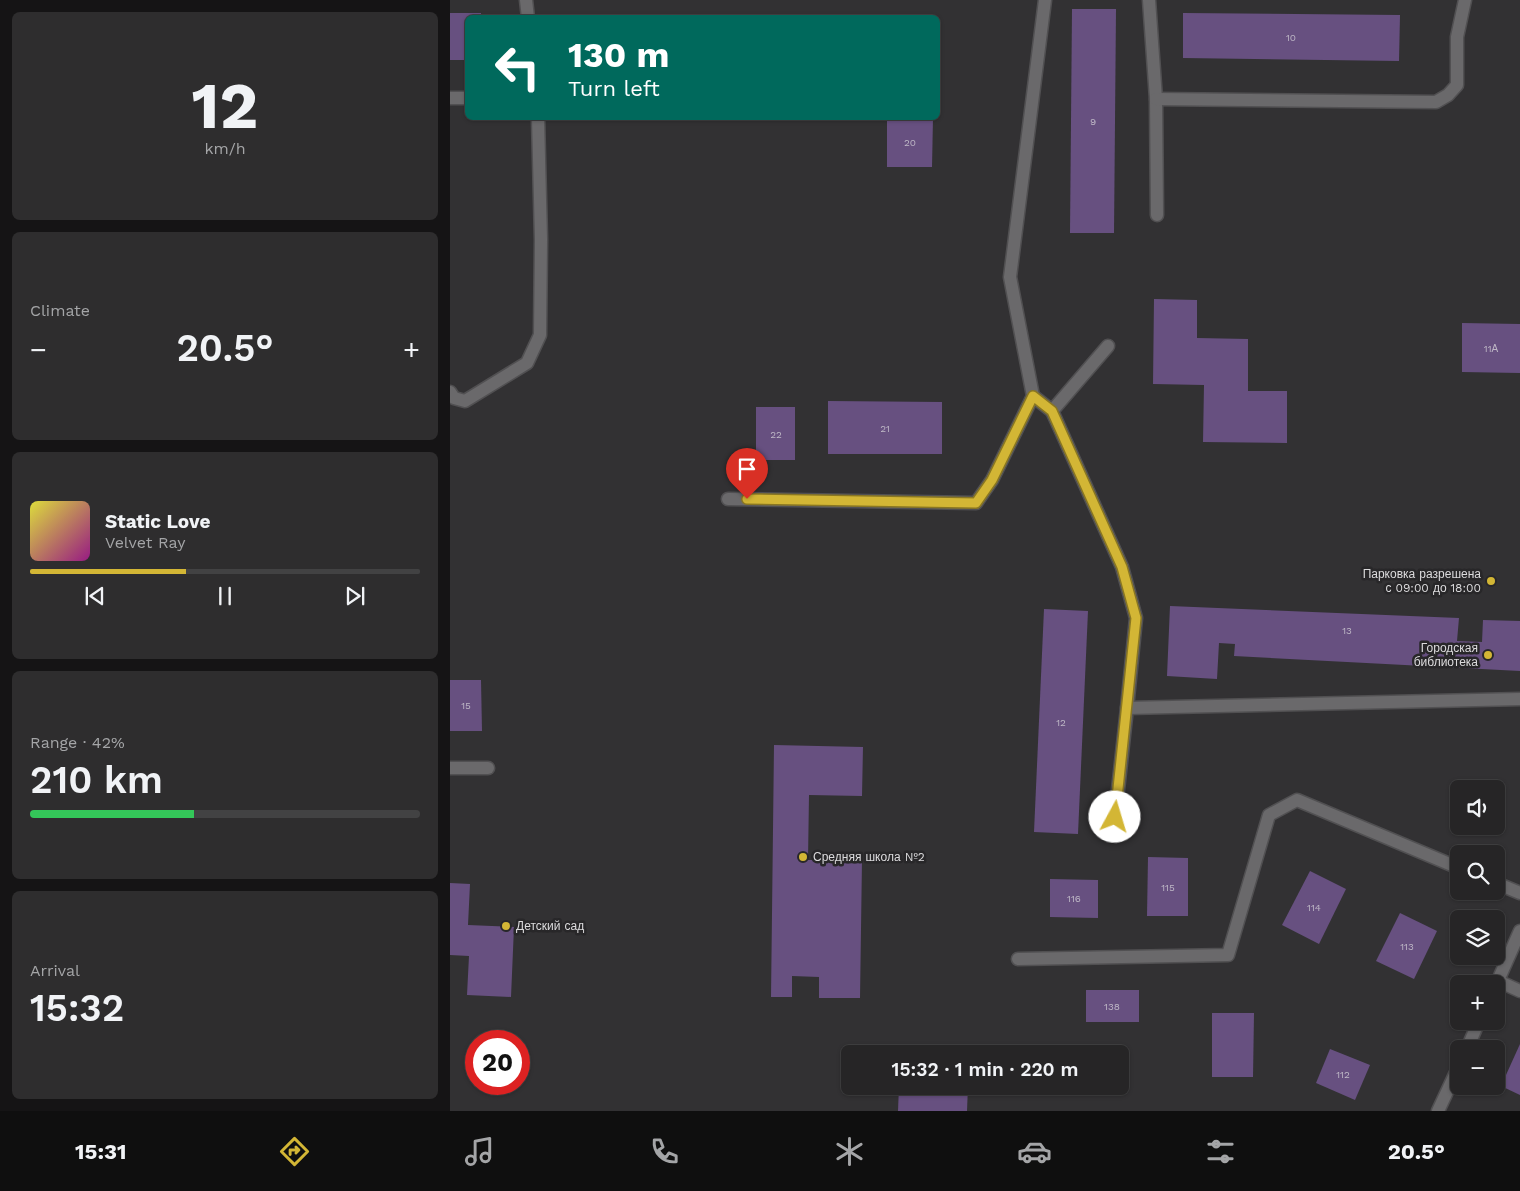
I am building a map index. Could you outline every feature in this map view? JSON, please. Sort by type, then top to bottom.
[{"type":"street","points":[[526,0],[528,15]]},
{"type":"street","points":[[728,499],[976,503],[992,480],[1033,396],[1010,277],[1045,0]]},
{"type":"street","points":[[1149,0],[1156,100],[1157,215]]},
{"type":"street","points":[[1156,100],[1436,102],[1448,95],[1457,85],[1456,37],[1465,0]]},
{"type":"street","points":[[450,98],[465,98]]},
{"type":"street","points":[[450,392],[454,398],[465,401],[527,363],[540,335],[541,240],[538,120]]},
{"type":"street","points":[[1052,411],[1108,346]]},
{"type":"street","points":[[1033,396],[1052,411],[1122,567],[1136,618],[1115,817]]},
{"type":"street","points":[[1127,708],[1520,699]]},
{"type":"street","points":[[450,768],[488,768]]},
{"type":"street","points":[[1018,959],[1228,955],[1269,815],[1297,800],[1450,864]]},
{"type":"street","points":[[1505,887],[1520,893]]},
{"type":"street","points":[[1501,975],[1520,931]]},
{"type":"street","points":[[1505,986],[1520,991]]},
{"type":"street","points":[[1438,1111],[1450,1085]]},
{"type":"building","points":[[1072,9],[1116,9],[1114,233],[1070,233]]},
{"type":"building","points":[[450,13],[481,13],[481,15],[465,15],[465,60],[450,60]]},
{"type":"building","points":[[1183,13],[1400,15],[1399,61],[1183,58]]},
{"type":"building","points":[[887,120],[933,120],[932,167],[887,167]]},
{"type":"building","points":[[1154,299],[1197,300],[1197,338],[1248,339],[1248,391],[1287,391],[1287,443],[1203,442],[1204,385],[1153,384]]},
{"type":"building","points":[[1462,323],[1520,324],[1520,373],[1462,372]]},
{"type":"building","points":[[828,401],[942,402],[942,454],[828,454]]},
{"type":"building","points":[[756,407],[795,407],[795,460],[756,460]]},
{"type":"building","points":[[1170,606],[1459,618],[1457,641],[1482,642],[1483,620],[1520,621],[1520,671],[1234,656],[1235,644],[1219,643],[1217,679],[1167,676]]},
{"type":"building","points":[[1044,609],[1088,611],[1078,834],[1034,832]]},
{"type":"building","points":[[450,680],[481,680],[482,731],[450,731]]},
{"type":"building","points":[[774,745],[863,747],[862,796],[809,795],[808,860],[862,860],[860,998],[819,998],[819,977],[792,976],[792,997],[771,997]]},
{"type":"building","points":[[1148,857],[1188,858],[1188,916],[1147,916]]},
{"type":"building","points":[[1310,871],[1346,889],[1319,944],[1282,925]]},
{"type":"building","points":[[1050,879],[1098,880],[1098,918],[1050,917]]},
{"type":"building","points":[[450,883],[470,884],[468,925],[514,927],[511,997],[467,995],[469,956],[450,955]]},
{"type":"building","points":[[1400,913],[1437,931],[1414,979],[1376,961]]},
{"type":"building","points":[[1086,990],[1139,990],[1139,1022],[1086,1022]]},
{"type":"building","points":[[1212,1013],[1254,1013],[1253,1077],[1212,1077]]},
{"type":"building","points":[[1520,1044],[1520,1095],[1505,1088],[1505,1077]]},
{"type":"building","points":[[1330,1049],[1370,1065],[1355,1100],[1316,1083]]},
{"type":"building","points":[[899,1095],[968,1095],[967,1111],[898,1111]]},
{"type":"place","name":"Парковка разрешена с 09:00 до 18:00","points":[[1491,581]]},
{"type":"place","name":"Городская библиотека","points":[[1488,655]]},
{"type":"place","name":"Средняя школа №2","points":[[803,857]]},
{"type":"place","name":"Детский сад","points":[[506,926]]},
{"type":"route","points":[[747,499],[976,503],[992,480],[1033,396],[1052,411],[1122,567],[1136,618],[1115,817]]}]
